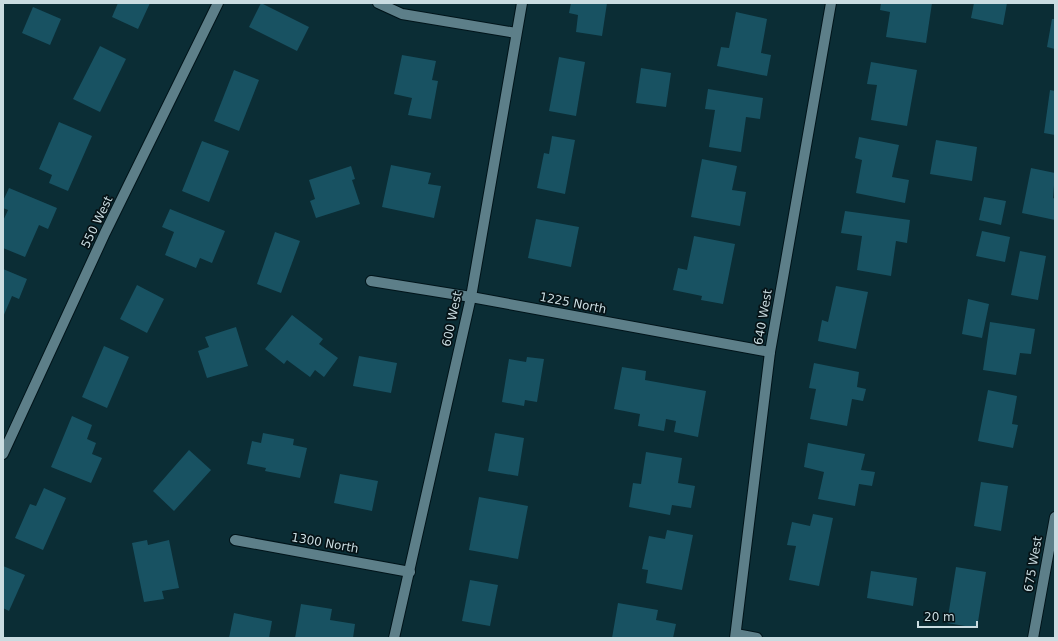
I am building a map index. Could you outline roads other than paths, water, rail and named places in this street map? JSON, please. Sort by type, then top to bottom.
[{"type":"street","name":"550 West","points":[[3,454],[102,240],[218,3]]},
{"type":"street","points":[[378,3],[402,14],[516,33]]},
{"type":"street","name":"600 West","points":[[394,638],[471,297],[522,3]]},
{"type":"street","name":"640 West","points":[[735,636],[770,352],[831,3]]},
{"type":"street","name":"1225 North","points":[[371,281],[471,297],[770,352]]},
{"type":"street","name":"675 West","points":[[1033,638],[1055,518]]},
{"type":"street","name":"1300 North","points":[[235,540],[410,572]]},
{"type":"street","points":[[735,636],[757,638]]}]
